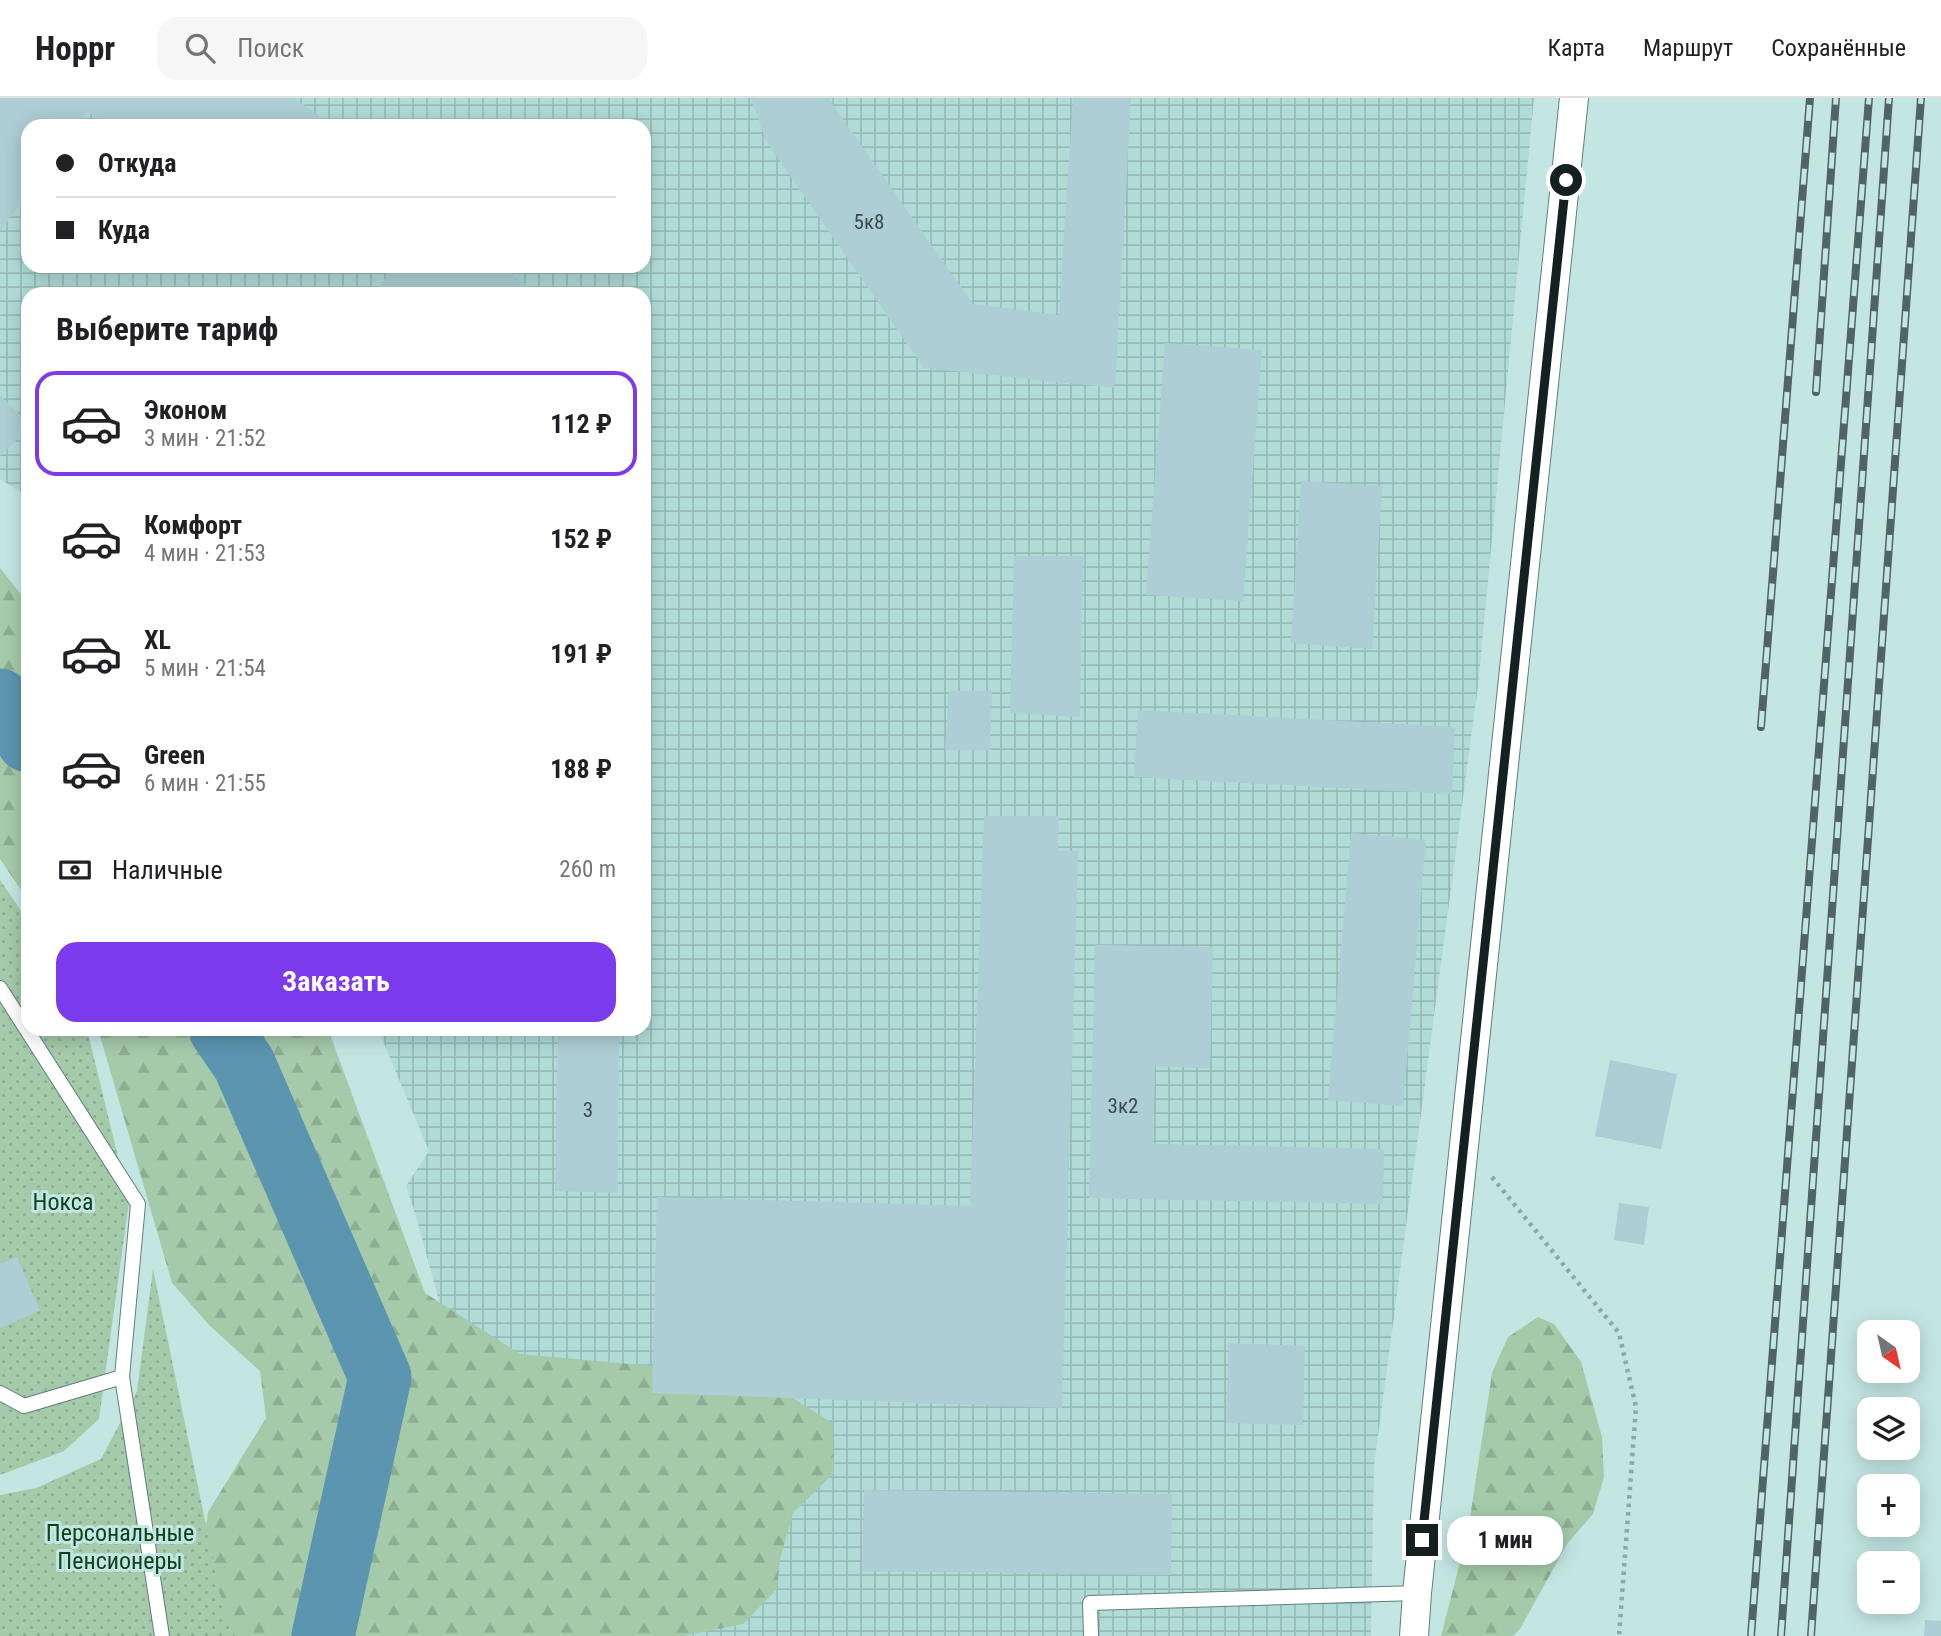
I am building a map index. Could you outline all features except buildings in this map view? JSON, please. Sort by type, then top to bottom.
[{"type":"street","points":[[1414,1636],[1574,98]]},
{"type":"lane","points":[[0,988],[21,1021]]},
{"type":"lane","points":[[31,1036],[138,1205],[122,1377],[162,1636]]},
{"type":"lane","points":[[0,1393],[24,1406],[122,1377]]},
{"type":"lane","points":[[1091,1636],[1090,1603],[1417,1593]]},
{"type":"path","points":[[1464,1143],[1550,1245],[1619,1333],[1636,1407],[1619,1636]]},
{"type":"shaded area","points":[[0,98],[1534,98],[1478,686],[1374,1466],[1371,1636],[512,1636],[461,1382],[406,1186],[429,1151],[381,1036],[651,1036],[651,287],[21,287],[21,492],[0,479]]},
{"type":"green space","points":[[0,568],[21,594],[21,890],[0,859]]},
{"type":"green space","name":"Нокса","points":[[0,880],[21,911],[21,1036],[89,1036],[129,1202],[99,1419],[64,1451],[0,1475]]},
{"type":"green space","points":[[100,1036],[331,1036],[425,1293],[520,1354],[708,1371],[782,1391],[832,1423],[834,1473],[793,1513],[780,1559],[777,1589],[743,1624],[683,1636],[200,1636],[196,1595],[208,1512],[266,1418],[260,1371],[210,1326],[172,1283]]},
{"type":"green space","name":"Персональные Пенсионеры","points":[[153,1269],[222,1602],[235,1636],[0,1636],[0,1495],[36,1488],[101,1459],[137,1391]]},
{"type":"green space","points":[[1538,1317],[1554,1324],[1581,1362],[1602,1437],[1604,1477],[1593,1514],[1567,1544],[1520,1629],[1513,1636],[1441,1636],[1468,1531],[1492,1373],[1508,1337]]},
{"type":"waterway","name":"Нокса","points":[[0,700],[21,731]]},
{"type":"waterway","name":"Нокса","points":[[225,1036],[244,1064],[380,1377],[323,1636]]},
{"type":"railway","points":[[1761,727],[1810,98]]},
{"type":"railway","points":[[1816,392],[1836,98]]},
{"type":"railway","points":[[1751,1636],[1869,98]]},
{"type":"railway","points":[[1781,1636],[1889,98]]},
{"type":"railway","points":[[1811,1636],[1921,98]]},
{"type":"route","points":[[1422,1540],[1566,180]]}]
